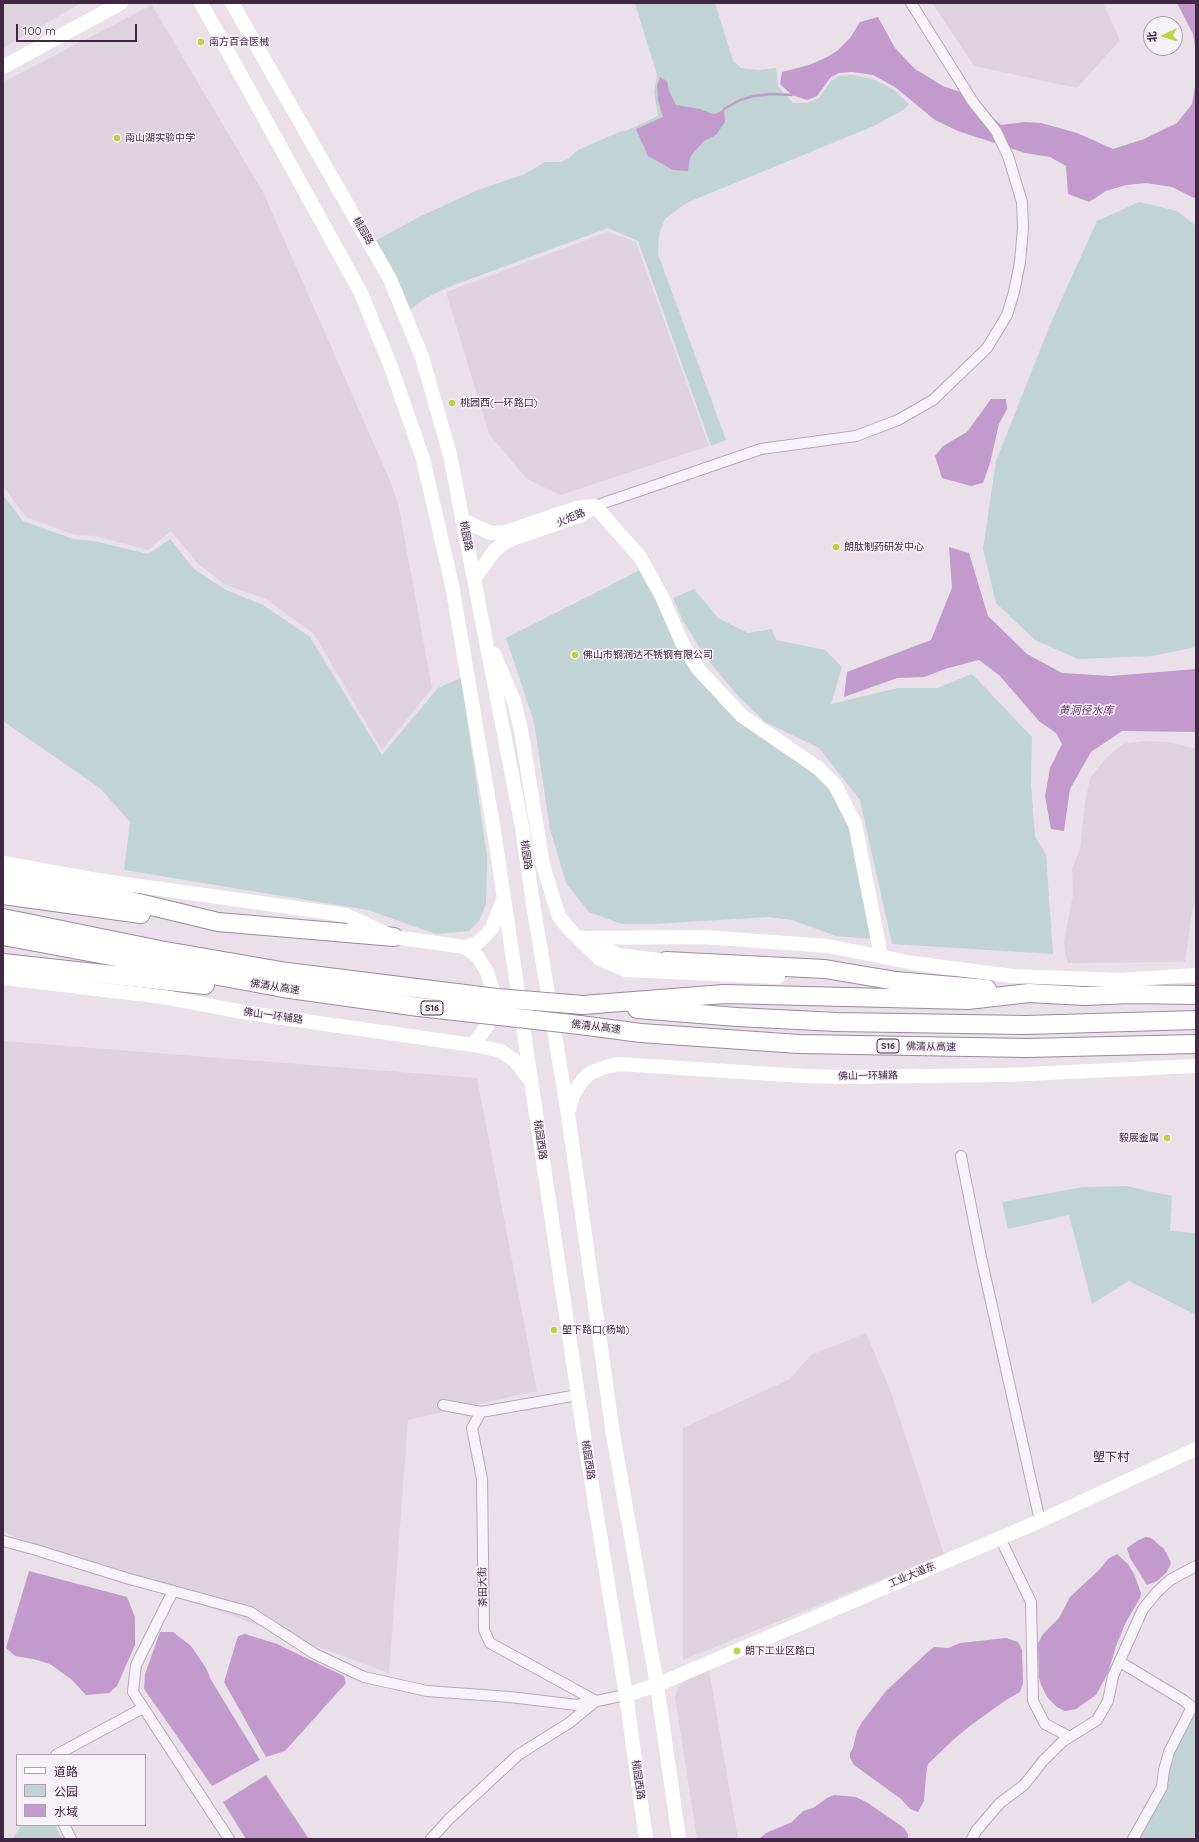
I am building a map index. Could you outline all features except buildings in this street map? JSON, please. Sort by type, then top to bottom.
[{"type":"highway","points":[[3,877],[118,898],[218,922]]},
{"type":"highway","points":[[3,895],[85,907],[218,922],[394,936]]},
{"type":"highway","name":"佛清从高速","points":[[3,918],[160,950],[285,980],[419,1007],[648,1033],[814,1045],[1026,1048],[1196,1044]]},
{"type":"highway","name":"佛清从高速","points":[[3,936],[266,986],[285,980],[414,989],[497,998],[737,1017],[837,1022],[1026,1025],[1196,1020]]},
{"type":"highway","points":[[666,961],[824,969],[896,981]]},
{"type":"highway","points":[[3,963],[201,985],[266,986]]},
{"type":"highway","points":[[778,977],[896,981],[1029,994],[1085,996],[1130,994],[1191,995]]},
{"type":"highway","points":[[583,1005],[724,994],[968,1000],[1029,994]]},
{"type":"main road","points":[[3,58],[103,3]]},
{"type":"main road","points":[[3,67],[121,3]]},
{"type":"main road","points":[[201,3],[361,293],[391,367],[424,459],[452,585],[504,897],[531,1081]]},
{"type":"main road","name":"桃园路","points":[[232,3],[390,279],[422,357],[450,455],[522,827],[532,904],[568,1114]]},
{"type":"main road","points":[[242,20],[244,3]]},
{"type":"main road","points":[[595,506],[640,557],[662,597],[683,645],[699,670],[742,716],[818,768],[835,785],[855,824],[881,956]]},
{"type":"main road","name":"火炬路","points":[[462,520],[491,533],[506,532],[577,508],[595,506]]},
{"type":"main road","name":"火炬路","points":[[474,579],[495,550],[507,541],[579,516],[595,506]]},
{"type":"main road","points":[[484,632],[514,701],[521,730],[543,865],[559,917],[569,929],[600,959],[626,970],[778,977]]},
{"type":"main road","points":[[3,863],[97,880],[346,915],[394,936],[465,947],[476,944],[492,928],[504,897]]},
{"type":"main road","points":[[580,938],[703,937],[828,946],[913,963],[1012,976],[1120,980],[1196,976]]},
{"type":"main road","points":[[580,938],[618,955],[666,961]]},
{"type":"main road","points":[[465,947],[478,957],[486,972],[493,991],[492,1007],[487,1026],[472,1045]]},
{"type":"main road","name":"佛山一环辅路","points":[[3,978],[164,997],[248,1012],[472,1045],[501,1052],[514,1060],[531,1081]]},
{"type":"main road","name":"佛山一环辅路","points":[[568,1114],[573,1095],[582,1081],[590,1073],[619,1064],[804,1076],[843,1077],[1006,1075],[1196,1066]]},
{"type":"main road","name":"桃园西路","points":[[531,1081],[578,1395],[626,1695],[646,1839]]},
{"type":"main road","points":[[568,1114],[613,1434],[657,1685],[679,1839]]},
{"type":"main road","name":"工业大道东","points":[[626,1695],[657,1685],[1040,1521],[1196,1449]]},
{"type":"street","points":[[595,506],[761,449],[856,436],[898,420],[932,400],[987,348],[1007,315],[1014,292],[1020,262],[1023,228],[1022,202],[1008,156],[996,131],[973,102],[911,3]]},
{"type":"street","points":[[961,1156],[981,1257],[1040,1521]]},
{"type":"street","points":[[443,1405],[481,1412],[578,1395]]},
{"type":"street","name":"茶田大街","points":[[481,1412],[472,1428],[482,1479],[484,1630],[490,1643],[596,1701]]},
{"type":"street","points":[[1000,1538],[1031,1602],[1033,1701],[1045,1724],[1070,1736]]},
{"type":"street","points":[[3,1541],[34,1549],[126,1578],[250,1612],[315,1654],[364,1677],[427,1691],[510,1697],[577,1705],[626,1695]]},
{"type":"street","points":[[972,1839],[976,1831],[1000,1803],[1024,1785],[1043,1761],[1062,1742],[1097,1720],[1108,1701],[1113,1676],[1143,1610],[1157,1592],[1170,1580],[1196,1566]]},
{"type":"street","points":[[173,1591],[136,1665],[133,1692],[229,1839]]},
{"type":"street","points":[[1120,1662],[1192,1707],[1170,1752],[1164,1770],[1162,1787],[1133,1839]]},
{"type":"street","points":[[431,1839],[449,1819],[518,1755],[569,1723],[596,1701]]},
{"type":"street","points":[[58,1754],[143,1708]]},
{"type":"street","points":[[64,1826],[71,1839]]},
{"type":"shaded area","points":[[3,3],[81,3],[3,48]]},
{"type":"shaded area","points":[[932,3],[1103,3],[1120,40],[1077,88],[974,66]]},
{"type":"shaded area","points":[[152,5],[264,194],[391,483],[399,508],[432,688],[382,750],[314,634],[266,599],[226,585],[198,564],[171,531],[148,550],[95,536],[75,535],[26,517],[3,486],[3,82]]},
{"type":"shaded area","points":[[608,232],[636,242],[709,446],[561,495],[527,479],[489,434],[446,292]]},
{"type":"shaded area","points":[[1144,741],[1169,742],[1196,749],[1196,898],[1192,912],[1185,962],[1068,963],[1064,941],[1073,895],[1072,869],[1080,849],[1085,803],[1090,778],[1106,758],[1123,744]]},
{"type":"shaded area","points":[[3,1041],[477,1078],[537,1391],[408,1420],[389,1673],[3,1532]]},
{"type":"shaded area","points":[[866,1333],[891,1392],[944,1554],[683,1660],[683,1428],[790,1379],[811,1355]]},
{"type":"shaded area","points":[[709,1670],[738,1839],[697,1839],[675,1697],[678,1688],[691,1674]]},
{"type":"green space","points":[[635,3],[715,3],[733,61],[741,68],[759,70],[776,68],[778,86],[793,103],[807,103],[819,98],[831,81],[839,76],[853,75],[873,79],[894,90],[909,104],[905,109],[874,126],[686,203],[665,219],[659,234],[658,254],[726,440],[711,446],[638,241],[608,228],[446,288],[424,299],[408,311],[375,241],[421,216],[478,190],[525,174],[545,162],[560,162],[568,159],[578,150],[658,116],[654,92],[657,75]]},
{"type":"green space","points":[[1139,202],[1177,211],[1196,226],[1196,647],[1152,656],[1078,659],[1035,640],[996,603],[983,549],[996,461],[1050,325],[1097,221]]},
{"type":"green space","points":[[3,495],[23,521],[73,539],[94,541],[148,554],[170,539],[194,569],[226,590],[263,605],[310,637],[382,755],[438,688],[461,678],[487,856],[486,904],[479,921],[469,931],[436,934],[368,910],[124,870],[130,822],[101,789],[3,721]]},
{"type":"green space","points":[[644,568],[705,684],[723,707],[829,785],[853,825],[872,939],[836,936],[792,920],[768,917],[654,924],[622,924],[589,912],[566,883],[550,829],[534,722],[506,638]]},
{"type":"green space","points":[[694,589],[718,618],[748,633],[772,629],[776,640],[825,650],[842,667],[831,704],[898,688],[937,688],[972,674],[1032,737],[1031,783],[1035,836],[1046,855],[1053,954],[892,944],[860,800],[819,748],[765,722],[738,696],[704,655],[683,621],[673,598]]},
{"type":"green space","points":[[1126,1186],[1172,1196],[1170,1231],[1196,1233],[1196,1315],[1129,1281],[1092,1304],[1069,1215],[1008,1229],[1002,1202],[1083,1187]]},
{"type":"green space","points":[[1196,1709],[1196,1839],[1138,1839],[1169,1783],[1168,1771],[1174,1747]]},
{"type":"green space","points":[[21,1826],[56,1826],[62,1839],[12,1839]]},
{"type":"water","points":[[1177,3],[1196,3],[1196,52],[1193,34]]},
{"type":"water","points":[[878,17],[895,48],[915,69],[943,86],[969,95],[1001,125],[1025,122],[1041,123],[1077,133],[1113,149],[1144,139],[1177,123],[1192,104],[1196,81],[1196,199],[1172,187],[1146,183],[1126,185],[1106,191],[1089,202],[1068,194],[1066,166],[1050,157],[1025,153],[958,131],[935,120],[895,87],[873,75],[852,72],[839,73],[831,77],[817,96],[807,100],[792,95],[780,84],[782,72],[809,65],[827,57],[837,51],[850,38],[860,22]]},
{"type":"water","points":[[660,77],[667,81],[669,91],[676,105],[700,109],[713,114],[724,109],[725,122],[716,135],[704,141],[694,152],[690,158],[688,171],[673,170],[648,156],[636,129],[663,117],[658,100],[657,86]]},
{"type":"water","points":[[991,399],[1006,399],[1007,409],[999,424],[990,463],[983,483],[971,486],[942,478],[935,456],[943,446],[967,432]]},
{"type":"water","name":"黄洞径水库","points":[[949,547],[969,553],[988,616],[1027,654],[1062,673],[1111,676],[1196,669],[1196,732],[1122,731],[1091,752],[1070,789],[1064,831],[1051,829],[1045,796],[1050,768],[1062,744],[1056,733],[1039,721],[999,675],[979,660],[948,668],[924,677],[897,678],[844,697],[847,672],[931,640],[952,588]]},
{"type":"water","points":[[1146,1537],[1151,1538],[1164,1549],[1171,1564],[1166,1573],[1157,1581],[1147,1585],[1130,1558],[1127,1548]]},
{"type":"water","points":[[1117,1554],[1128,1564],[1134,1574],[1141,1593],[1140,1598],[1126,1622],[1116,1646],[1108,1673],[1096,1695],[1076,1709],[1065,1711],[1057,1707],[1047,1697],[1041,1685],[1039,1678],[1038,1643],[1043,1634],[1059,1618],[1070,1597],[1100,1569],[1108,1559]]},
{"type":"water","points":[[29,1571],[127,1597],[135,1617],[135,1645],[117,1686],[109,1693],[86,1695],[72,1680],[50,1664],[15,1656],[6,1648]]},
{"type":"water","points":[[160,1632],[173,1632],[191,1646],[206,1668],[211,1680],[260,1760],[212,1786],[144,1689],[145,1674]]},
{"type":"water","points":[[245,1634],[277,1644],[344,1676],[346,1683],[285,1751],[266,1757],[224,1682],[238,1636]]},
{"type":"water","points":[[1006,1638],[1018,1642],[1022,1650],[1023,1683],[1020,1692],[971,1725],[928,1764],[924,1801],[918,1812],[910,1809],[901,1799],[854,1765],[850,1758],[850,1753],[853,1748],[857,1731],[862,1722],[886,1691],[930,1650],[934,1647],[948,1648],[960,1643]]},
{"type":"water","points":[[266,1775],[309,1839],[246,1839],[223,1802]]},
{"type":"water","points":[[834,1795],[856,1797],[868,1803],[904,1828],[908,1834],[908,1839],[759,1839],[766,1833],[792,1822],[803,1811],[813,1808]]},
{"type":"waterway","points":[[724,109],[740,100],[754,96],[771,94],[792,95]]},
{"type":"place","name":"南方百合医械","points":[[201,42]]},
{"type":"place","name":"南山湖实验中学","points":[[117,138]]},
{"type":"place","name":"桃园西(一环路口)","points":[[452,403]]},
{"type":"place","name":"朗肽制药研发中心","points":[[836,547]]},
{"type":"place","name":"佛山市钢润达不锈钢有限公司","points":[[575,655]]},
{"type":"place","name":"毅展金属","points":[[1167,1138]]},
{"type":"place","name":"塱下路口(杨坳)","points":[[554,1330]]},
{"type":"place","name":"朗下工业区路口","points":[[737,1651]]},
{"type":"district","name":"塱下村","points":[[1111,1457]]}]
